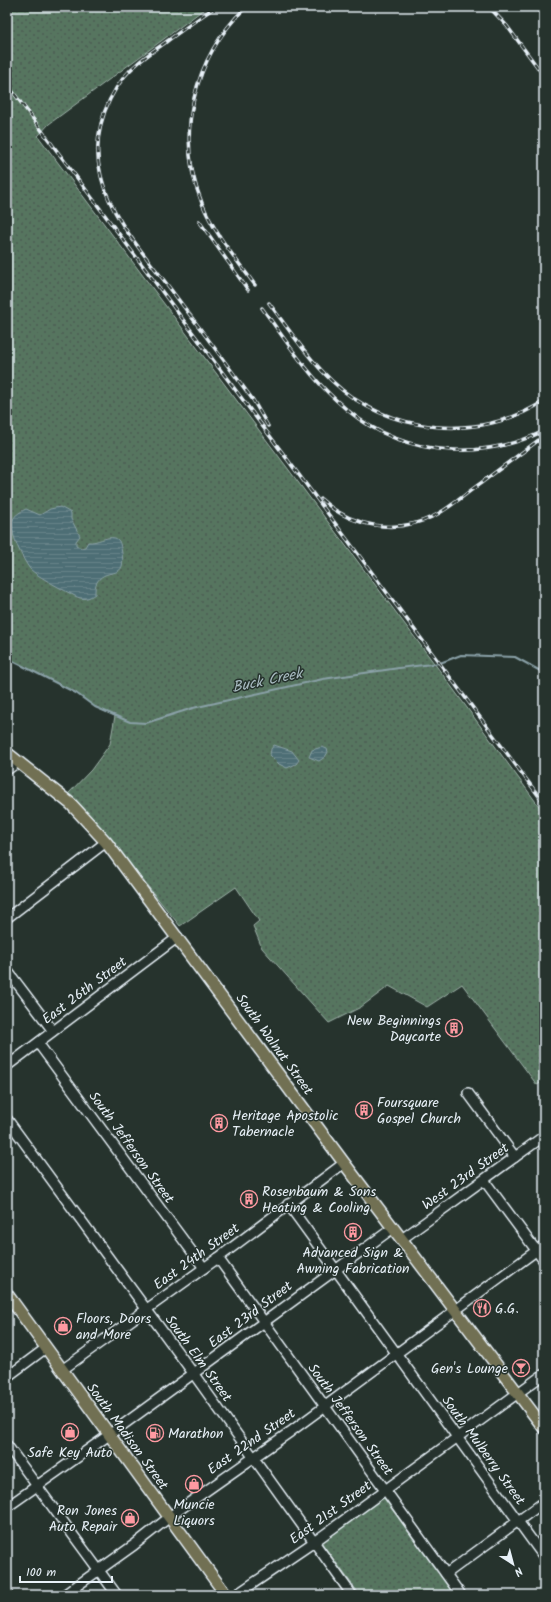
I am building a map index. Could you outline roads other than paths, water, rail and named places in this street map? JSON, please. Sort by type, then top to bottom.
[{"type":"main road","name":"South Walnut Street","points":[[7,753],[71,804],[106,842],[178,937],[344,1163],[544,1428]]},
{"type":"main road","name":"South Madison Street","points":[[7,1294],[226,1595]]},
{"type":"street","points":[[7,770],[18,762]]},
{"type":"street","points":[[7,918],[106,842]]},
{"type":"street","name":"East 26th Street","points":[[7,1066],[178,937]]},
{"type":"street","points":[[7,970],[54,1031]]},
{"type":"street","name":"South Jefferson Street","points":[[38,1043],[204,1268]]},
{"type":"street","points":[[468,1093],[516,1158]]},
{"type":"street","name":"South Elm Street","points":[[7,1119],[193,1373],[352,1595]]},
{"type":"street","name":"West 23rd Street","points":[[402,1239],[516,1158],[544,1136]]},
{"type":"street","name":"East 24th Street","points":[[62,1370],[218,1258],[344,1163]]},
{"type":"street","points":[[484,1180],[544,1261]]},
{"type":"street","name":"South Mulberry Street","points":[[288,1204],[544,1557]]},
{"type":"street","name":"East 23rd Street","points":[[7,1507],[109,1435],[393,1228]]},
{"type":"street","name":"East 22nd Street","points":[[64,1595],[544,1245]]},
{"type":"street","name":"South Jefferson Street","points":[[218,1258],[262,1322],[461,1595]]},
{"type":"street","points":[[7,1377],[46,1348]]},
{"type":"street","name":"East 21st Street","points":[[236,1595],[314,1542],[544,1374]]},
{"type":"street","points":[[7,1445],[117,1595]]},
{"type":"street","points":[[446,1574],[544,1502]]},
{"type":"water","points":[[60,507],[71,513],[71,519],[80,536],[76,541],[76,545],[81,548],[85,547],[88,542],[111,538],[117,539],[120,544],[123,559],[120,570],[101,577],[96,583],[95,594],[88,598],[75,596],[30,569],[15,541],[12,521],[21,511],[26,509],[40,515],[50,509]]},
{"type":"water","points":[[274,745],[292,751],[299,760],[296,764],[287,768],[279,764],[270,755],[271,749]]},
{"type":"water","points":[[322,747],[327,749],[328,752],[325,757],[319,761],[309,757],[312,750]]},
{"type":"waterway","name":"Buck Creek","points":[[7,658],[76,693],[95,707],[130,722],[146,723],[193,708],[323,679],[440,663],[461,655],[515,657],[544,673]]},
{"type":"railway","points":[[215,7],[144,58],[124,77],[110,100],[101,124],[98,150],[99,163],[105,190],[118,218],[135,243],[253,400],[268,426]]},
{"type":"railway","points":[[246,7],[228,27],[213,49],[202,73],[194,98],[190,124],[190,151],[194,177],[207,214],[226,246],[255,285]]},
{"type":"railway","points":[[489,7],[507,26],[544,76]]},
{"type":"railway","points":[[7,84],[544,803]]},
{"type":"railway","points":[[199,221],[248,290]]},
{"type":"railway","points":[[269,303],[307,353],[332,381],[354,399],[379,412],[406,422],[435,427],[463,427],[492,423],[519,414],[544,401]]},
{"type":"railway","points":[[262,308],[297,356],[325,390],[358,418],[383,433],[408,443],[435,448],[462,450],[490,448],[517,441],[544,431]]},
{"type":"railway","points":[[321,499],[333,509],[360,522],[389,526],[419,522],[446,509],[544,436]]},
{"type":"place","name":"New Beginnings Daycarte","points":[[454,1028]]},
{"type":"place","name":"Foursquare Gospel Church","points":[[364,1110]]},
{"type":"place","name":"Heritage Apostolic Tabernacle","points":[[219,1123]]},
{"type":"place","name":"Rosenbaum & Sons Heating & Cooling","points":[[249,1199]]},
{"type":"place","name":"Advanced Sign & Awning Fabrication","points":[[353,1232]]},
{"type":"place","name":"G.G.","points":[[482,1308]]},
{"type":"place","name":"Floors, Doors and More","points":[[63,1326]]},
{"type":"place","name":"Gen's Lounge","points":[[521,1368]]},
{"type":"place","name":"Safe Key Auto","points":[[70,1432]]},
{"type":"place","name":"Marathon","points":[[155,1433]]},
{"type":"place","name":"Muncie Liquors","points":[[194,1484]]},
{"type":"place","name":"Ron Jones Auto Repair","points":[[130,1518]]}]
